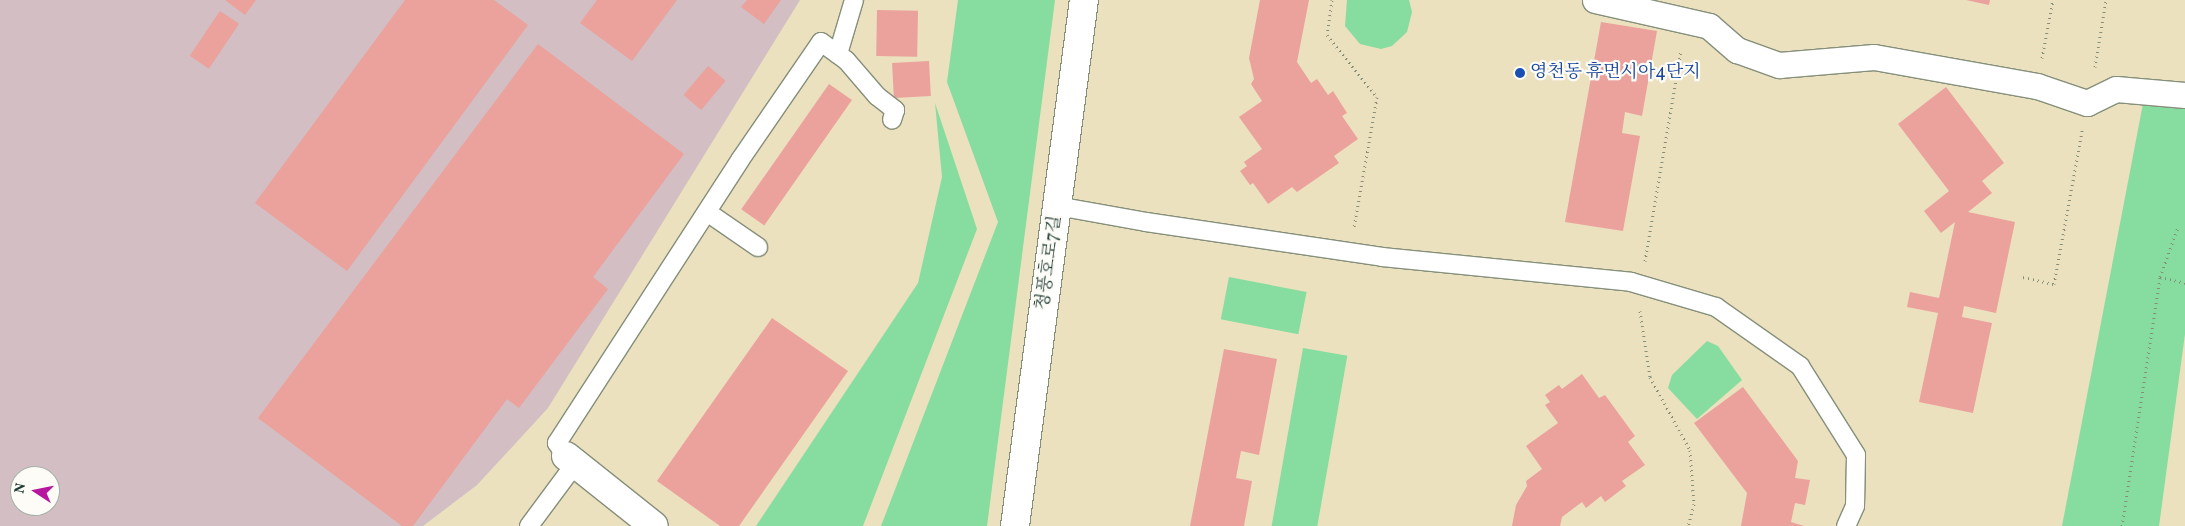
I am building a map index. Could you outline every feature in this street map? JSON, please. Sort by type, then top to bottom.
[{"type":"street","name":"청풍호로7길","points":[[1015,526],[1084,0]]},
{"type":"street","points":[[1595,0],[1684,22],[1709,26],[1737,50],[1779,65],[1874,57],[2037,86],[2087,103],[2116,89],[2185,95]]},
{"type":"street","points":[[570,460],[654,526]]},
{"type":"lane","points":[[838,54],[854,0]]},
{"type":"lane","points":[[529,526],[570,460],[558,444],[707,212],[821,42],[838,54],[877,96],[895,110],[892,120]]},
{"type":"lane","points":[[1057,206],[1349,252],[1641,285],[1716,307],[1800,366],[1856,455],[1855,506],[1846,526]]},
{"type":"lane","points":[[707,212],[758,247]]},
{"type":"path","points":[[1332,0],[1327,35],[1377,97],[1349,252]]},
{"type":"path","points":[[2037,86],[2053,0]]},
{"type":"path","points":[[2106,0],[2094,69],[2118,75],[2116,89]]},
{"type":"path","points":[[1684,22],[1641,285],[1639,323],[1650,377],[1690,450],[1694,504],[1688,526]]},
{"type":"path","points":[[2023,278],[2054,284],[2087,103]]},
{"type":"path","points":[[2122,526],[2160,277],[2178,227]]},
{"type":"path","points":[[2160,277],[2185,283]]},
{"type":"shaded area","points":[[0,0],[800,0],[548,408],[477,485],[423,526],[0,526]]},
{"type":"green space","points":[[958,0],[1055,0],[987,526],[881,526],[998,222],[947,82]]},
{"type":"green space","points":[[1347,0],[1409,0],[1412,12],[1407,32],[1392,46],[1381,49],[1360,44],[1345,26]]},
{"type":"green space","points":[[2146,88],[2185,92],[2185,334],[2159,526],[2062,526]]},
{"type":"green space","points":[[935,103],[977,229],[863,526],[756,526],[918,283],[942,177]]},
{"type":"green space","points":[[1229,277],[1307,292],[1298,334],[1221,319]]},
{"type":"green space","points":[[1707,341],[1718,346],[1742,380],[1697,419],[1668,388],[1672,375]]},
{"type":"green space","points":[[1303,348],[1347,356],[1317,526],[1272,526]]},
{"type":"building","points":[[225,0],[256,0],[245,15]]},
{"type":"building","points":[[405,0],[494,0],[528,25],[347,271],[255,203]]},
{"type":"building","points":[[597,0],[677,0],[632,61],[580,23]]},
{"type":"building","points":[[747,0],[781,0],[764,24],[741,7]]},
{"type":"building","points":[[1260,0],[1309,0],[1297,62],[1311,83],[1317,79],[1328,95],[1333,91],[1347,113],[1342,116],[1358,139],[1334,156],[1339,163],[1297,192],[1292,187],[1268,204],[1253,183],[1250,185],[1240,171],[1247,166],[1244,162],[1262,149],[1239,117],[1262,101],[1251,84],[1254,79],[1249,58]]},
{"type":"building","points":[[1966,0],[1990,0],[1989,5]]},
{"type":"building","points":[[877,10],[918,11],[917,57],[876,56]]},
{"type":"building","points":[[220,11],[239,24],[209,69],[190,56]]},
{"type":"building","points":[[1601,22],[1657,31],[1642,116],[1625,112],[1622,133],[1640,136],[1623,231],[1565,222]]},
{"type":"building","points":[[538,44],[684,154],[593,277],[608,289],[519,408],[507,399],[413,526],[402,526],[258,418]]},
{"type":"building","points":[[929,61],[931,96],[894,98],[892,63]]},
{"type":"building","points":[[708,66],[726,81],[701,110],[684,95]]},
{"type":"building","points":[[829,84],[852,100],[764,225],[741,209]]},
{"type":"building","points":[[1946,87],[2004,163],[1982,181],[1992,193],[1968,212],[2015,222],[1996,313],[1964,306],[1962,317],[1992,323],[1973,413],[1919,402],[1938,313],[1907,307],[1910,292],[1939,298],[1955,222],[1941,233],[1924,211],[1949,191],[1898,124]]},
{"type":"building","points":[[772,318],[848,371],[739,526],[720,526],[657,481]]},
{"type":"building","points":[[1224,349],[1277,359],[1259,455],[1241,451],[1236,478],[1252,481],[1244,526],[1190,526]]},
{"type":"building","points":[[1582,374],[1599,398],[1605,395],[1635,436],[1628,442],[1645,465],[1622,481],[1626,486],[1605,502],[1601,496],[1586,508],[1582,502],[1562,517],[1560,526],[1512,526],[1516,505],[1527,486],[1526,481],[1542,469],[1526,446],[1558,423],[1545,405],[1550,402],[1545,395],[1559,385],[1562,389]]},
{"type":"building","points":[[1743,387],[1798,461],[1795,478],[1810,480],[1805,505],[1795,503],[1791,522],[1804,526],[1741,526],[1747,493],[1694,423]]},
{"type":"place","name":"영천동 휴먼시아4단지","points":[[1520,73]]}]
